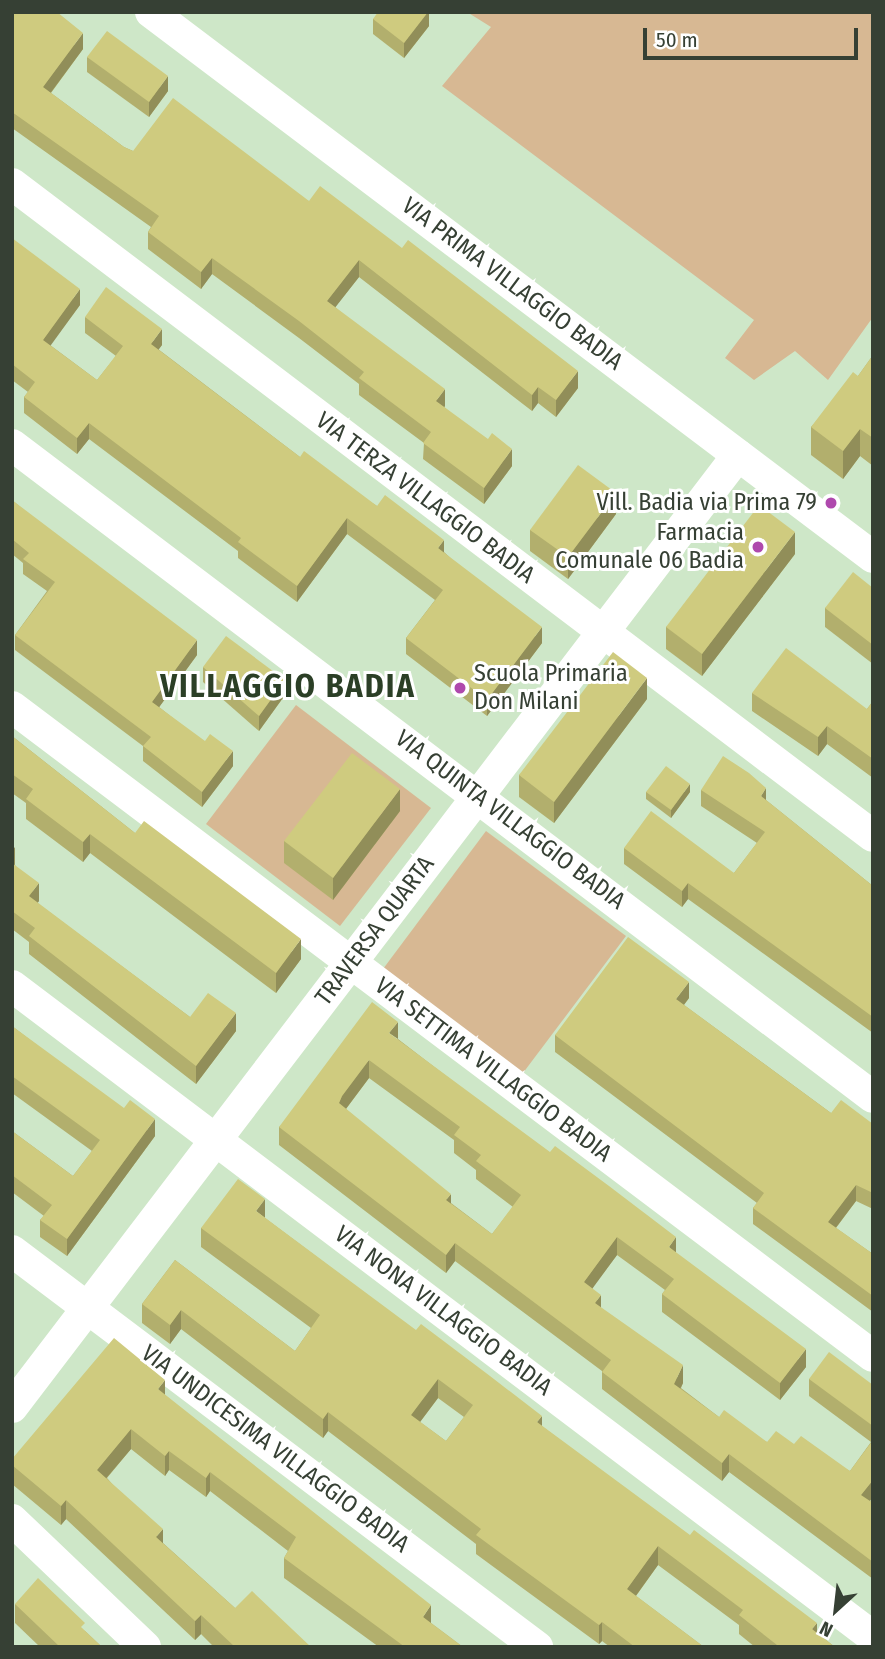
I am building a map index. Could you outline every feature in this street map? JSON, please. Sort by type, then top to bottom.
[{"type":"street","name":"VIA PRIMA VILLAGGIO BADIA","points":[[152,12],[873,556]]},
{"type":"street","name":"VIA TERZA VILLAGGIO BADIA","points":[[12,184],[873,836]]},
{"type":"street","name":"VIA QUINTA VILLAGGIO BADIA","points":[[12,444],[873,1097]]},
{"type":"street","name":"TRAVERSA QUARTA","points":[[12,1407],[90,1309],[738,455]]},
{"type":"street","name":"VIA SETTIMA VILLAGGIO BADIA","points":[[12,707],[873,1356]]},
{"type":"street","name":"VIA NONA VILLAGGIO BADIA","points":[[12,986],[873,1637]]},
{"type":"street","name":"VIA UNDICESIMA VILLAGGIO BADIA","points":[[12,1251],[537,1647]]},
{"type":"street","points":[[12,1520],[145,1647]]},
{"type":"shaded area","points":[[467,12],[873,12],[873,317],[828,380],[795,351],[754,380],[725,358],[754,320],[442,86],[491,27]]},
{"type":"shaded area","points":[[296,705],[431,808],[340,926],[206,824]]},
{"type":"shaded area","points":[[486,831],[626,936],[523,1073],[383,969]]},
{"type":"building","points":[[12,12],[57,12],[83,33],[43,87],[124,147],[133,151],[173,98],[309,201],[320,186],[402,248],[408,240],[578,371],[556,400],[538,387],[532,395],[359,260],[327,301],[445,389],[436,401],[488,439],[492,433],[512,449],[484,488],[423,443],[431,432],[359,378],[364,372],[212,258],[201,272],[148,232],[159,216],[12,112]]},
{"type":"building","points":[[378,12],[428,12],[404,43],[373,19]]},
{"type":"building","points":[[107,31],[168,76],[149,102],[87,57]]},
{"type":"building","points":[[12,238],[80,289],[43,340],[97,380],[123,346],[85,317],[106,287],[162,329],[151,344],[300,457],[304,451],[377,506],[385,495],[444,540],[438,548],[542,627],[487,700],[406,638],[443,590],[347,518],[297,586],[238,542],[241,538],[89,423],[77,438],[24,397],[35,382],[12,364]]},
{"type":"building","points":[[873,355],[873,438],[860,429],[843,451],[811,427],[853,372],[858,376]]},
{"type":"building","points":[[578,465],[616,493],[568,557],[530,530]]},
{"type":"building","points":[[12,500],[197,640],[152,702],[205,741],[210,734],[233,751],[202,792],[143,746],[151,737],[15,635],[55,582],[23,559],[29,553],[12,539]]},
{"type":"building","points":[[759,505],[795,532],[702,654],[666,627]]},
{"type":"building","points":[[853,572],[873,588],[873,645],[825,608]]},
{"type":"building","points":[[226,636],[285,680],[259,716],[203,667]]},
{"type":"building","points":[[786,648],[867,709],[873,701],[873,759],[827,726],[818,737],[752,693]]},
{"type":"building","points":[[613,652],[647,678],[554,802],[519,775]]},
{"type":"building","points":[[12,736],[135,833],[144,821],[301,939],[276,973],[90,834],[83,842],[26,799],[33,789],[12,774]]},
{"type":"building","points":[[352,753],[400,789],[333,878],[284,841]]},
{"type":"building","points":[[723,756],[766,788],[761,796],[873,886],[873,1017],[688,883],[682,891],[624,848],[651,811],[734,873],[765,832],[701,790]]},
{"type":"building","points":[[666,766],[690,784],[671,810],[646,792]]},
{"type":"building","points":[[12,863],[39,883],[29,896],[190,1017],[208,993],[236,1013],[196,1066],[29,936],[35,928],[12,911]]},
{"type":"building","points":[[628,937],[689,982],[676,999],[831,1113],[841,1100],[873,1124],[873,1193],[856,1185],[828,1222],[873,1254],[873,1296],[753,1208],[764,1193],[555,1035]]},
{"type":"building","points":[[372,1002],[398,1022],[389,1033],[550,1152],[555,1146],[609,1186],[676,1237],[669,1247],[806,1349],[780,1383],[662,1294],[674,1279],[617,1237],[584,1282],[601,1295],[595,1303],[683,1365],[674,1384],[719,1417],[724,1410],[767,1442],[776,1431],[794,1444],[801,1436],[850,1471],[873,1440],[873,1480],[861,1495],[873,1503],[873,1562],[729,1454],[722,1463],[602,1372],[611,1360],[455,1243],[446,1255],[279,1127]],"holes":[[[369,1060],[460,1127],[454,1135],[481,1155],[476,1161],[521,1195],[492,1234],[446,1200],[451,1194],[339,1103]]]},
{"type":"building","points":[[12,1026],[124,1108],[130,1100],[155,1119],[67,1239],[40,1220],[52,1205],[12,1175],[12,1131],[73,1176],[100,1140],[12,1076]]},
{"type":"building","points":[[238,1179],[265,1199],[256,1211],[416,1330],[421,1324],[542,1416],[537,1422],[690,1535],[694,1530],[817,1623],[812,1629],[835,1647],[775,1647],[777,1645],[739,1615],[743,1610],[658,1546],[627,1589],[704,1647],[635,1647],[602,1622],[599,1625],[476,1535],[481,1529],[328,1412],[323,1419],[181,1310],[170,1325],[142,1304],[175,1260],[295,1351],[320,1315],[201,1228]],"holes":[[[438,1379],[473,1405],[446,1441],[411,1415]]]},
{"type":"building","points":[[114,1338],[165,1380],[158,1389],[431,1605],[423,1617],[463,1647],[405,1647],[284,1558],[296,1537],[210,1472],[206,1478],[169,1451],[165,1456],[131,1429],[97,1470],[163,1529],[156,1537],[235,1608],[252,1591],[311,1647],[235,1647],[201,1615],[195,1621],[66,1500],[61,1506],[12,1465],[12,1459]]},
{"type":"building","points":[[829,1352],[873,1385],[873,1426],[809,1379]]},
{"type":"building","points":[[38,1578],[85,1623],[81,1627],[102,1647],[60,1647],[15,1604]]},
{"type":"place","name":"Vill. Badia via Prima 79","points":[[831,503]]},
{"type":"place","name":"Farmacia Comunale 06 Badia","points":[[758,547]]},
{"type":"place","name":"Scuola Primaria Don Milani","points":[[460,688]]},
{"type":"district","name":"VILLAGGIO BADIA","points":[[288,686]]}]
